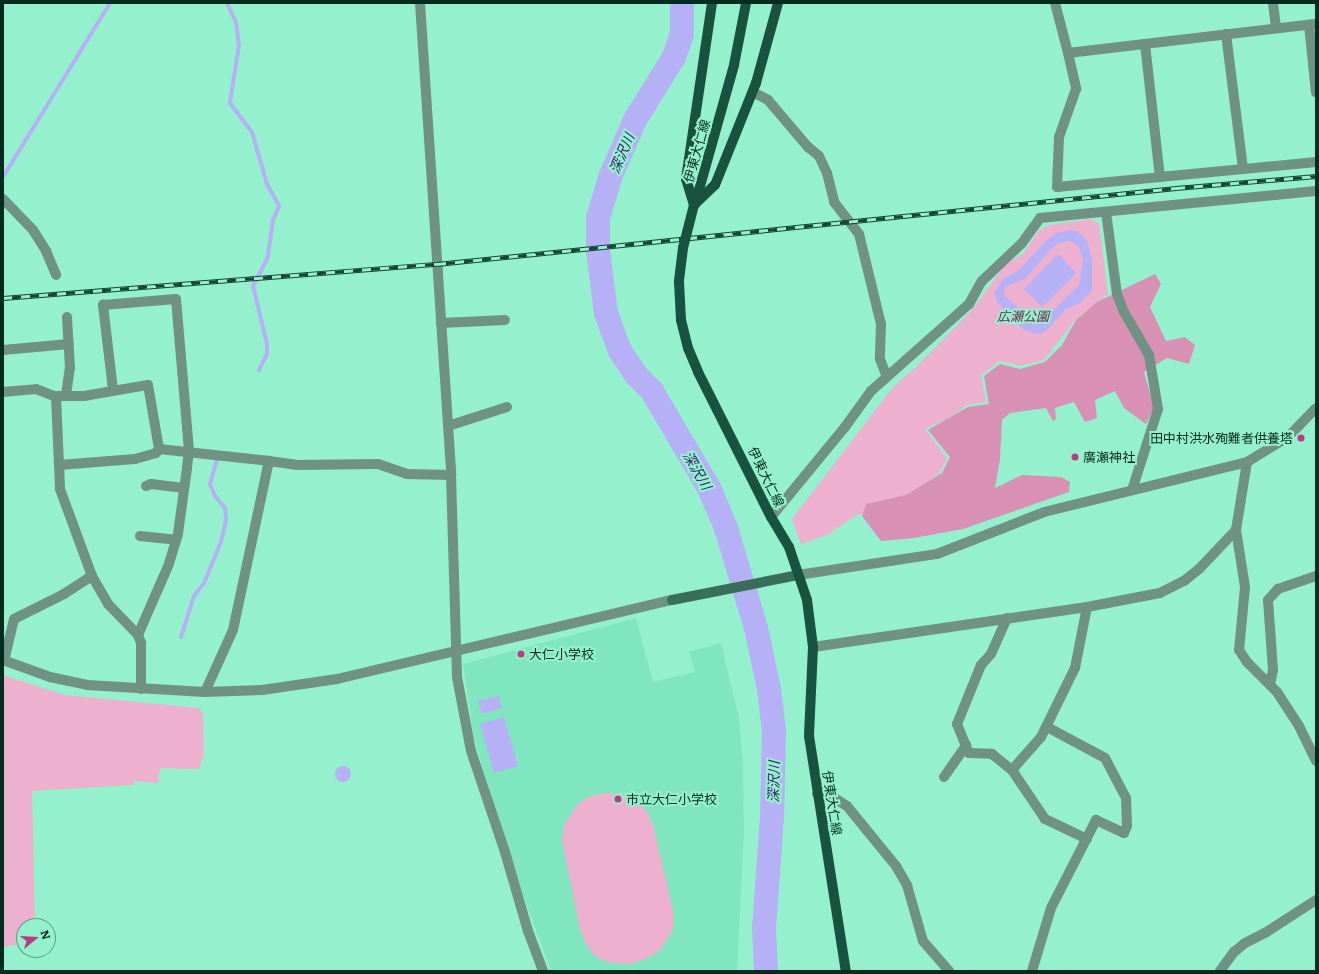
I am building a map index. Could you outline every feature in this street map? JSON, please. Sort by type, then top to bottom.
[{"type":"main road","name":"伊東大仁線","points":[[746,3],[734,65],[683,248],[679,282],[681,320],[688,348],[698,372],[771,517],[789,547],[807,600],[813,647],[809,736],[846,971]]},
{"type":"main road","points":[[713,4],[686,179],[694,205],[715,185],[753,92],[778,3]]},
{"type":"street","points":[[420,3],[451,475],[455,652],[464,723],[471,751],[505,852],[528,931],[543,971]]},
{"type":"street","points":[[1055,3],[1076,89],[1059,137],[1057,187],[1316,162]]},
{"type":"street","points":[[1273,3],[1276,28]]},
{"type":"street","points":[[1068,53],[1312,25],[1316,93]]},
{"type":"street","points":[[1226,34],[1243,169]]},
{"type":"street","points":[[1145,44],[1160,177]]},
{"type":"street","points":[[753,92],[768,100],[808,147],[819,156],[827,173],[834,202],[859,234],[881,324],[880,359],[887,377]]},
{"type":"street","points":[[771,517],[845,427],[871,391],[969,304],[982,281],[1022,243],[1040,218],[1316,191]]},
{"type":"street","points":[[4,200],[33,230],[46,251],[56,275]]},
{"type":"street","points":[[1106,212],[1117,294],[1124,312],[1149,355],[1158,409],[1132,490]]},
{"type":"street","points":[[113,390],[103,305],[176,298],[189,451],[176,540],[169,564],[138,635]]},
{"type":"street","points":[[66,317],[69,344],[69,384],[61,395],[59,465],[60,489],[92,576],[108,604],[138,635],[142,647],[141,689]]},
{"type":"street","points":[[441,323],[505,320]]},
{"type":"street","points":[[3,350],[69,344]]},
{"type":"street","points":[[3,392],[36,389],[61,395],[84,396],[148,385],[159,449]]},
{"type":"street","points":[[448,426],[508,407]]},
{"type":"street","points":[[92,576],[64,594],[14,619],[4,660],[50,677],[87,685],[205,692],[262,690],[320,682],[455,652],[672,600],[798,575],[937,554],[1044,512],[1248,462],[1288,437],[1316,408]]},
{"type":"street","points":[[159,449],[189,451],[296,465],[378,464],[407,474],[451,475]]},
{"type":"street","points":[[59,465],[135,459],[156,453],[159,449]]},
{"type":"street","points":[[205,692],[233,630],[270,461]]},
{"type":"street","points":[[1248,462],[1236,530],[1245,587],[1239,650],[1247,662],[1270,685],[1291,712],[1312,743],[1316,761]]},
{"type":"street","points":[[146,486],[151,484],[184,488]]},
{"type":"street","points":[[813,647],[1007,618],[1087,608],[1170,589],[1184,581],[1215,554],[1236,530]]},
{"type":"street","points":[[140,536],[176,540]]},
{"type":"street","points":[[1270,685],[1273,670],[1268,600],[1278,589],[1316,576]]},
{"type":"street","points":[[1012,770],[1047,726],[1075,668],[1087,608]]},
{"type":"street","points":[[1007,618],[991,654],[981,665],[958,724],[969,753],[992,754],[1012,770],[1045,819],[1086,839]]},
{"type":"street","points":[[1032,971],[1046,920],[1096,820],[1124,833],[1127,826],[1126,798],[1105,758],[1047,726]]},
{"type":"street","points":[[944,777],[966,745]]},
{"type":"street","points":[[817,794],[833,797],[847,806],[896,866],[907,885],[923,941],[949,971]]},
{"type":"street","points":[[1220,971],[1234,952],[1245,943],[1265,933],[1316,900]]},
{"type":"shaded area","points":[[1070,230],[1077,231],[1087,240],[1092,261],[1092,290],[1080,303],[1066,309],[1046,331],[1039,334],[1030,332],[1023,329],[998,303],[994,293],[1004,278],[1018,271],[1046,241],[1057,233]],"holes":[[[1069,241],[1078,245],[1083,259],[1079,285],[1039,324],[1035,324],[1004,295],[1005,287],[1025,279],[1051,249],[1059,243]]]},
{"type":"shaded area","points":[[1058,254],[1076,273],[1042,307],[1024,289]]},
{"type":"shaded area","points":[[1155,274],[1161,284],[1150,307],[1166,341],[1185,337],[1195,345],[1189,364],[1167,358],[1144,372],[1154,408],[1146,424],[1124,408],[1115,391],[1095,400],[1097,418],[1085,422],[1074,402],[1055,408],[1056,419],[1053,421],[1046,408],[1010,413],[1002,420],[1000,459],[995,488],[1022,475],[1061,477],[1070,482],[1069,492],[963,529],[914,538],[881,541],[862,516],[866,504],[906,495],[942,473],[950,457],[928,430],[968,407],[989,404],[984,376],[1000,364],[1020,369],[1045,362],[1062,345],[1076,320],[1097,302]]},
{"type":"shaded area","name":"市立大仁小学校","points":[[636,618],[653,682],[695,672],[689,652],[721,643],[739,718],[743,766],[744,833],[737,971],[551,971],[525,901],[481,763],[473,733],[463,664]]},
{"type":"shaded area","points":[[499,696],[502,708],[482,714],[478,701]]},
{"type":"shaded area","points":[[504,717],[518,766],[494,773],[480,724]]},
{"type":"shaded area","points":[[340,766],[346,766],[351,771],[349,780],[346,782],[340,782],[335,777],[335,771]]},
{"type":"green space","name":"広瀬公園","points":[[1092,219],[1099,224],[1108,294],[1076,319],[1044,360],[1020,366],[1000,361],[981,375],[986,402],[967,405],[949,418],[925,429],[947,458],[940,472],[888,514],[858,514],[827,535],[801,544],[792,519],[893,387],[918,365],[972,310],[1005,265],[1023,254],[1039,230],[1049,225]]},
{"type":"green space","points":[[3,675],[65,695],[199,708],[203,714],[204,754],[199,769],[160,768],[158,783],[134,781],[133,785],[32,791],[35,918],[16,918],[16,945],[3,947]]},
{"type":"green space","points":[[604,793],[618,793],[633,798],[646,810],[653,824],[673,910],[674,925],[669,937],[658,952],[643,960],[629,964],[611,963],[596,957],[586,944],[580,929],[562,840],[564,825],[578,804],[588,797]]},
{"type":"waterway","points":[[3,177],[110,3]]},
{"type":"waterway","points":[[227,3],[236,22],[239,45],[230,103],[252,132],[267,184],[279,206],[273,220],[268,257],[253,286],[267,344],[267,354],[259,370]]},
{"type":"waterway","name":"深沢川","points":[[682,3],[682,34],[674,57],[635,120],[611,175],[598,218],[598,250],[606,313],[620,351],[636,375],[652,391],[709,488],[726,528],[756,628],[769,689],[774,731],[772,817],[764,928],[766,971]]},
{"type":"waterway","points":[[181,637],[194,596],[204,583],[221,542],[226,521],[225,508],[215,496],[210,484],[217,460]]},
{"type":"railway","points":[[3,298],[437,264],[1176,188],[1316,176]]},
{"type":"place","name":"田中村洪水殉難者供養塔","points":[[1301,438]]},
{"type":"place","name":"廣瀬神社","points":[[1075,457]]},
{"type":"place","name":"大仁小学校","points":[[521,654]]},
{"type":"place","name":"市立大仁小学校","points":[[618,799]]}]
